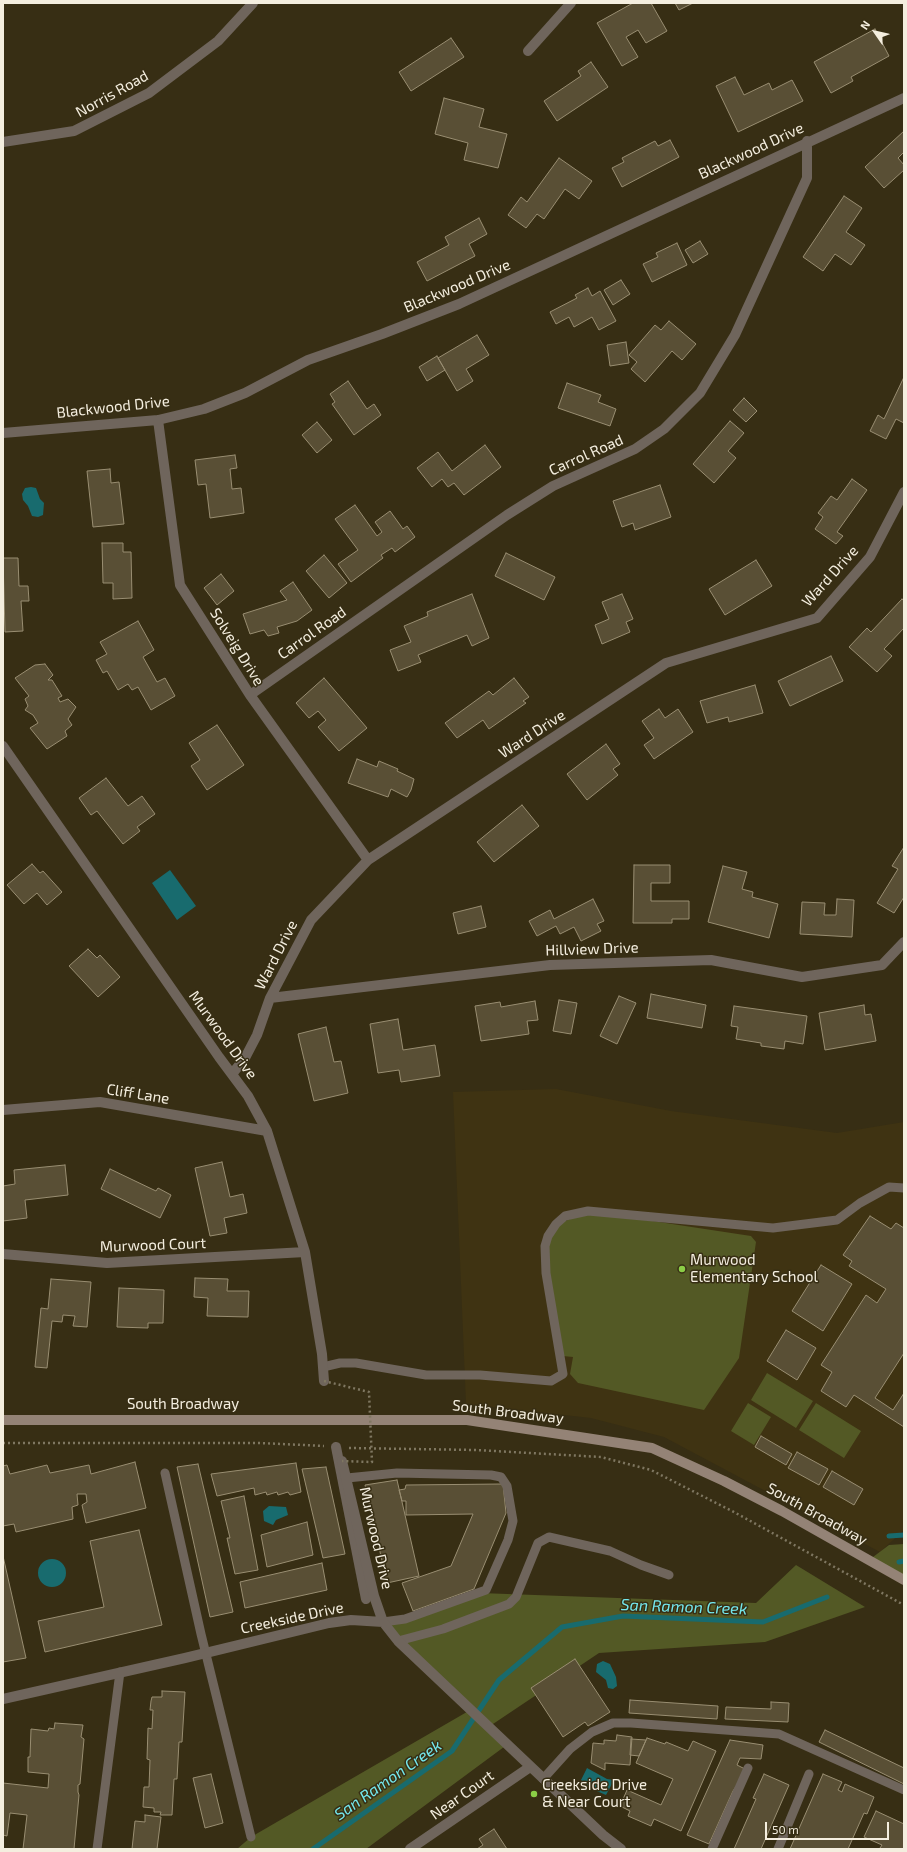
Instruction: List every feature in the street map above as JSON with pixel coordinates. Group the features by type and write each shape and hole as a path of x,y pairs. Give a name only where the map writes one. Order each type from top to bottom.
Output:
{"main road":[{"name":"South Broadway","path":"3,1420 467,1420 652,1448 724,1481 776,1508 904,1580"}],"street":[{"name":"Norris Road","path":"3,142 74,132 149,93 218,41 253,3"},
{"path":"528,51 571,3"},
{"name":"Blackwood Drive","path":"3,433 158,420 204,409 245,393 308,360 382,334 459,304 807,141 904,98"},
{"name":"Carrol Road","path":"250,695 507,514 553,486 635,450 664,429 700,392 735,335 807,178 807,141"},
{"name":"Solveig Drive","path":"158,420 180,585 250,695 368,860"},
{"name":"Ward Drive","path":"232,1074 245,1058 257,1035 270,998 311,920 368,860 666,664 817,618 870,556 904,492"},
{"name":"Murwood Drive","path":"3,746 248,1096 267,1131 305,1252 322,1354 324,1382"},
{"name":"Hillview Drive","path":"270,998 550,965 711,960 802,976 882,965 904,942"},
{"name":"Cliff Lane","path":"3,1110 100,1102 267,1131"},
{"name":"Murwood Court","path":"3,1254 107,1264 305,1252"},
{"path":"336,1447 366,1599"},
{"name":"Murwood Drive","path":"342,1461 374,1596 383,1622"},
{"name":"Creekside Drive","path":"3,1699 206,1653 329,1623 351,1620 383,1622"},
{"path":"383,1622 398,1641 490,1726 530,1767 603,1835 621,1849"},
{"name":"Near Court","path":"410,1849 530,1767"}],"lane":[{"path":"323,1367 340,1363 356,1363 401,1369 426,1375 480,1375 551,1381 563,1374 546,1273 545,1246 548,1236 556,1224 565,1216 588,1211 773,1228 837,1220 860,1203 889,1187 904,1188"},
{"path":"165,1473 206,1653 251,1837"},
{"path":"347,1478 397,1473 490,1475 502,1477 507,1486 513,1520 508,1540 486,1590 405,1619 383,1622"},
{"path":"398,1641 443,1629 509,1604 516,1596 538,1543 549,1537 610,1551 641,1565 670,1575"},
{"path":"97,1849 120,1672"},
{"path":"543,1778 570,1749 592,1732 613,1724 631,1722 779,1734 904,1790"},
{"path":"712,1849 748,1768"},
{"path":"778,1849 809,1774"}],"path":[{"path":"324,1382 369,1392 372,1462 342,1461"}],"shaded area":[{"name":"Murwood Elementary School","path":"556,1089 671,1111 837,1133 904,1122 904,1530 880,1552 664,1437 591,1418 466,1404 453,1092"}],"green space":[{"path":"582,1214 626,1217 751,1236 756,1242 739,1358 704,1410 578,1383 570,1374 573,1357 563,1356 546,1282 548,1239 556,1225"},
{"path":"767,1373 813,1401 796,1428 751,1400"},
{"path":"748,1403 771,1417 754,1445 731,1431"},
{"path":"816,1403 861,1431 844,1458 799,1430"},
{"path":"904,1544 904,1580 869,1560 889,1545"},
{"path":"796,1565 865,1607 765,1642 599,1653 490,1726 508,1744 366,1849 237,1849 251,1837 472,1709 383,1622 480,1593 756,1603"}],"water":[{"path":"25,488 36,488 40,499 44,503 43,515 38,517 32,516 28,506 23,500 22,494"},
{"path":"170,870 196,906 177,920 152,883"},
{"path":"269,1506 286,1507 288,1515 276,1520 273,1525 264,1521 263,1511"},
{"path":"52,1559 62,1563 66,1573 62,1583 52,1587 42,1583 38,1573 42,1563"},
{"path":"603,1661 610,1664 616,1677 617,1686 613,1689 608,1688 606,1680 596,1672 597,1664"},
{"path":"587,1768 607,1779 614,1780 606,1795 592,1789 581,1780"}],"building":[{"path":"633,3 651,3 667,31 646,43 638,30 626,37 638,57 622,66 597,23"},
{"path":"675,3 693,3 679,10"},
{"path":"875,29 889,56 851,77 853,81 831,93 814,62"},
{"path":"451,38 464,57 411,91 399,72"},
{"path":"591,62 608,87 557,121 544,101 581,76 578,71"},
{"path":"735,77 744,95 769,83 772,90 792,80 803,101 738,132 716,86"},
{"path":"444,98 484,109 479,127 507,134 498,168 464,160 468,143 435,134"},
{"path":"904,131 904,152 898,158 904,165 904,170 884,188 865,167"},
{"path":"670,140 679,157 622,187 612,168 624,162 622,158 655,141 658,146"},
{"path":"559,158 592,181 579,199 565,189 544,219 537,214 526,228 508,215 521,197 527,202"},
{"path":"844,196 862,208 846,232 865,245 851,265 835,254 823,271 803,257"},
{"path":"479,218 487,234 469,244 475,256 427,281 417,262 449,245 445,237"},
{"path":"700,241 708,254 693,263 685,250"},
{"path":"677,243 687,265 652,282 643,264 658,257 656,253"},
{"path":"621,280 630,294 613,305 604,290"},
{"path":"588,288 592,296 600,291 616,321 599,330 592,317 574,327 569,317 556,324 550,312 577,298 575,295"},
{"path":"669,321 696,344 682,360 672,351 645,382 631,369 637,362 629,355 655,325 661,330"},
{"path":"477,335 489,355 466,369 473,381 457,391 438,358"},
{"path":"626,342 629,363 610,366 607,345"},
{"path":"437,356 445,370 427,381 419,367"},
{"path":"904,377 904,423 896,419 886,439 870,431 878,415 884,419"},
{"path":"348,381 367,409 374,404 381,415 354,435 332,404 335,402 330,394"},
{"path":"567,383 601,395 598,402 616,409 610,426 558,408"},
{"path":"744,398 757,411 746,422 733,410"},
{"path":"730,421 744,433 728,451 736,458 714,483 693,464"},
{"path":"317,422 332,440 317,453 302,435"},
{"path":"485,445 501,467 464,495 454,483 448,487 442,479 432,487 417,468 438,452 452,471"},
{"path":"235,455 237,468 230,469 232,489 241,488 244,513 210,518 206,484 198,485 195,460"},
{"path":"110,469 111,483 119,482 124,524 93,527 87,471"},
{"path":"852,479 867,490 837,532 843,536 836,544 815,529 823,517 818,513 831,496 837,500"},
{"path":"660,485 671,517 635,530 633,523 622,527 613,501"},
{"path":"355,505 377,536 382,532 375,522 390,511 403,529 407,526 415,537 395,552 392,548 381,555 383,558 351,582 338,564 358,550 335,519"},
{"path":"102,543 123,543 123,552 131,552 132,598 113,599 113,583 103,583"},
{"path":"506,553 555,577 544,600 495,576"},
{"path":"324,555 347,583 329,598 306,571"},
{"path":"3,558 18,558 19,586 28,586 29,601 21,601 23,631 5,632"},
{"path":"756,560 772,586 725,615 709,589"},
{"path":"221,574 234,591 217,605 204,588"},
{"path":"293,582 312,610 297,621 277,627 279,633 268,636 264,630 250,634 243,614 287,600 280,591"},
{"path":"472,594 489,638 472,646 467,635 418,655 421,662 398,671 390,650 411,642 404,626 428,616 427,612"},
{"path":"622,594 633,619 626,622 630,632 602,644 595,625 609,619 602,602"},
{"path":"902,599 904,601 904,628 884,649 892,656 877,672 849,647 867,628 871,632"},
{"path":"138,621 154,650 143,657 157,682 165,678 175,696 151,710 138,687 132,690 128,684 118,690 107,671 103,673 96,660 107,654 100,642"},
{"path":"831,656 843,681 790,706 778,681"},
{"path":"45,664 53,675 48,680 52,680 62,696 58,698 60,702 68,699 76,707 68,719 72,725 65,731 67,736 47,749 30,728 38,723 33,715 25,710 28,706 25,699 29,696 15,678 35,665"},
{"path":"324,678 367,728 339,751 318,727 326,720 318,711 309,718 296,703"},
{"path":"514,678 529,697 523,701 526,703 489,729 483,720 457,738 445,723 489,691 493,695"},
{"path":"755,685 763,713 729,722 728,717 707,723 700,701"},
{"path":"659,709 665,718 678,709 693,732 654,759 644,745 654,738 642,721"},
{"path":"217,725 244,765 207,790 191,766 200,760 189,743"},
{"path":"606,744 620,764 613,769 618,775 587,800 567,774"},
{"path":"357,759 377,767 379,761 398,769 397,771 414,779 407,797 391,789 388,797 348,783"},
{"path":"106,778 128,806 142,796 155,814 137,827 140,831 123,844 97,811 91,815 79,798"},
{"path":"522,805 539,826 494,862 477,842"},
{"path":"904,847 904,897 894,913 877,903 898,869 892,866"},
{"path":"32,864 40,873 43,871 62,892 47,905 37,893 24,904 7,885"},
{"path":"634,865 670,865 670,883 651,883 651,901 689,901 689,919 672,919 672,923 633,923"},
{"path":"723,866 747,872 742,889 753,892 752,897 778,904 769,938 708,922"},
{"path":"593,899 604,921 597,924 601,931 581,941 574,927 560,934 556,926 537,936 529,921 550,910 554,919"},
{"path":"837,899 854,900 852,937 800,934 802,902 825,903 824,915 836,915"},
{"path":"481,906 486,927 458,934 453,913"},
{"path":"88,949 97,958 100,955 120,977 98,997 69,966"},
{"path":"651,994 706,1005 702,1028 647,1018"},
{"path":"619,996 636,1003 617,1044 600,1036"},
{"path":"559,1000 577,1003 571,1034 553,1031"},
{"path":"535,1001 538,1020 527,1021 529,1034 481,1041 475,1006 500,1002 501,1007"},
{"path":"864,1005 865,1015 871,1014 876,1041 825,1050 819,1013"},
{"path":"734,1006 807,1016 803,1044 785,1041 784,1049 761,1046 761,1043 736,1039 738,1027 731,1026"},
{"path":"398,1019 403,1050 435,1045 440,1076 401,1082 399,1070 378,1073 370,1024"},
{"path":"326,1027 334,1062 341,1061 348,1093 314,1101 298,1034"},
{"path":"222,1162 230,1197 243,1194 247,1213 224,1218 227,1233 210,1236 195,1168"},
{"path":"65,1165 68,1195 25,1200 27,1218 3,1221 3,1186 15,1184 14,1170"},
{"path":"110,1169 156,1191 158,1188 171,1195 160,1218 101,1189"},
{"path":"870,1216 891,1229 896,1223 904,1228 904,1353 875,1398 893,1410 904,1393 904,1427 854,1395 846,1407 821,1391 832,1372 821,1365 866,1295 877,1303 886,1289 849,1266 852,1261 843,1255"},
{"path":"821,1265 852,1284 823,1331 792,1311"},
{"path":"195,1278 228,1279 227,1291 249,1291 248,1317 207,1316 208,1298 194,1297"},
{"path":"51,1279 91,1282 87,1327 73,1326 75,1316 63,1315 62,1322 52,1321 47,1368 35,1367 41,1308 48,1309"},
{"path":"119,1288 164,1290 163,1323 148,1323 148,1328 117,1327"},
{"path":"786,1330 816,1348 797,1380 767,1361"},
{"path":"761,1436 792,1454 786,1465 755,1447"},
{"path":"797,1452 828,1469 819,1485 788,1468"},
{"path":"135,1462 146,1508 86,1523 82,1505 87,1502 86,1494 77,1494 78,1505 72,1507 73,1519 16,1532 14,1524 3,1526 3,1466 7,1465 10,1474 47,1465 50,1473 89,1465 91,1474"},
{"path":"296,1463 301,1492 290,1495 288,1492 278,1495 277,1492 267,1495 266,1492 255,1495 254,1488 217,1496 211,1474"},
{"path":"198,1464 233,1612 210,1617 177,1467"},
{"path":"326,1467 345,1554 323,1558 302,1469"},
{"path":"832,1471 863,1489 854,1505 823,1487"},
{"path":"397,1480 419,1576 387,1583 365,1485"},
{"path":"503,1484 506,1513 474,1589 413,1611 402,1583 451,1566 473,1514 406,1515 406,1501 402,1501 399,1490 405,1489 406,1485"},
{"path":"244,1496 258,1570 235,1574 227,1538 230,1538 221,1501"},
{"path":"307,1522 313,1555 267,1567 261,1535"},
{"path":"139,1530 162,1625 45,1652 38,1621 104,1607 90,1541"},
{"path":"3,1556 26,1658 3,1662"},
{"path":"322,1563 327,1590 245,1608 240,1582"},
{"path":"575,1659 610,1712 588,1726 585,1722 563,1737 531,1688"},
{"path":"162,1691 185,1692 182,1742 179,1742 177,1779 174,1779 172,1815 160,1815 161,1812 154,1812 154,1808 143,1807 144,1787 149,1787 150,1760 147,1759 148,1728 152,1729 153,1710 150,1710 151,1701 152,1697 162,1697"},
{"path":"630,1700 718,1706 717,1719 629,1713"},
{"path":"771,1702 789,1703 788,1722 725,1719 726,1707 771,1709"},
{"path":"55,1723 83,1725 81,1737 84,1739 80,1784 78,1785 79,1795 74,1849 23,1849 27,1815 10,1813 7,1836 3,1835 3,1783 48,1788 49,1774 28,1772 31,1729 48,1731 49,1728 54,1729"},
{"path":"825,1730 904,1768 904,1784 819,1742"},
{"path":"617,1735 632,1737 630,1765 605,1763 605,1770 591,1763 593,1743 604,1744 604,1740 616,1741"},
{"path":"647,1738 665,1744 666,1742 688,1751 693,1741 716,1751 681,1831 654,1819 651,1826 628,1816 630,1811 620,1806 627,1790 661,1805 673,1779 636,1763"},
{"path":"631,1739 646,1740 639,1756 630,1755"},
{"path":"730,1740 763,1745 761,1759 740,1758 737,1765 747,1770 733,1791 709,1844 687,1835"},
{"path":"211,1774 223,1823 205,1828 193,1778"},
{"path":"764,1774 789,1785 761,1849 734,1849 756,1799 753,1798"},
{"path":"823,1774 842,1782 838,1790 842,1792 845,1784 874,1797 867,1814 864,1813 848,1849 790,1849"},
{"path":"876,1811 904,1824 904,1849 883,1849 880,1848 882,1845 864,1837"},
{"path":"145,1815 161,1817 157,1849 132,1849 135,1821 145,1822"},
{"path":"494,1829 507,1849 477,1849 483,1845 479,1839"}],"waterway":[{"path":"889,1536 904,1535"},
{"name":"San Ramon Creek","path":"899,1562 904,1561"},
{"name":"San Ramon Creek","path":"313,1849 452,1751 499,1680 562,1627 623,1616 763,1622 827,1597"}],"place":[{"name":"Murwood Elementary School","path":"682,1269"},
{"name":"Creekside Drive & Near Court","path":"534,1794"}]}
